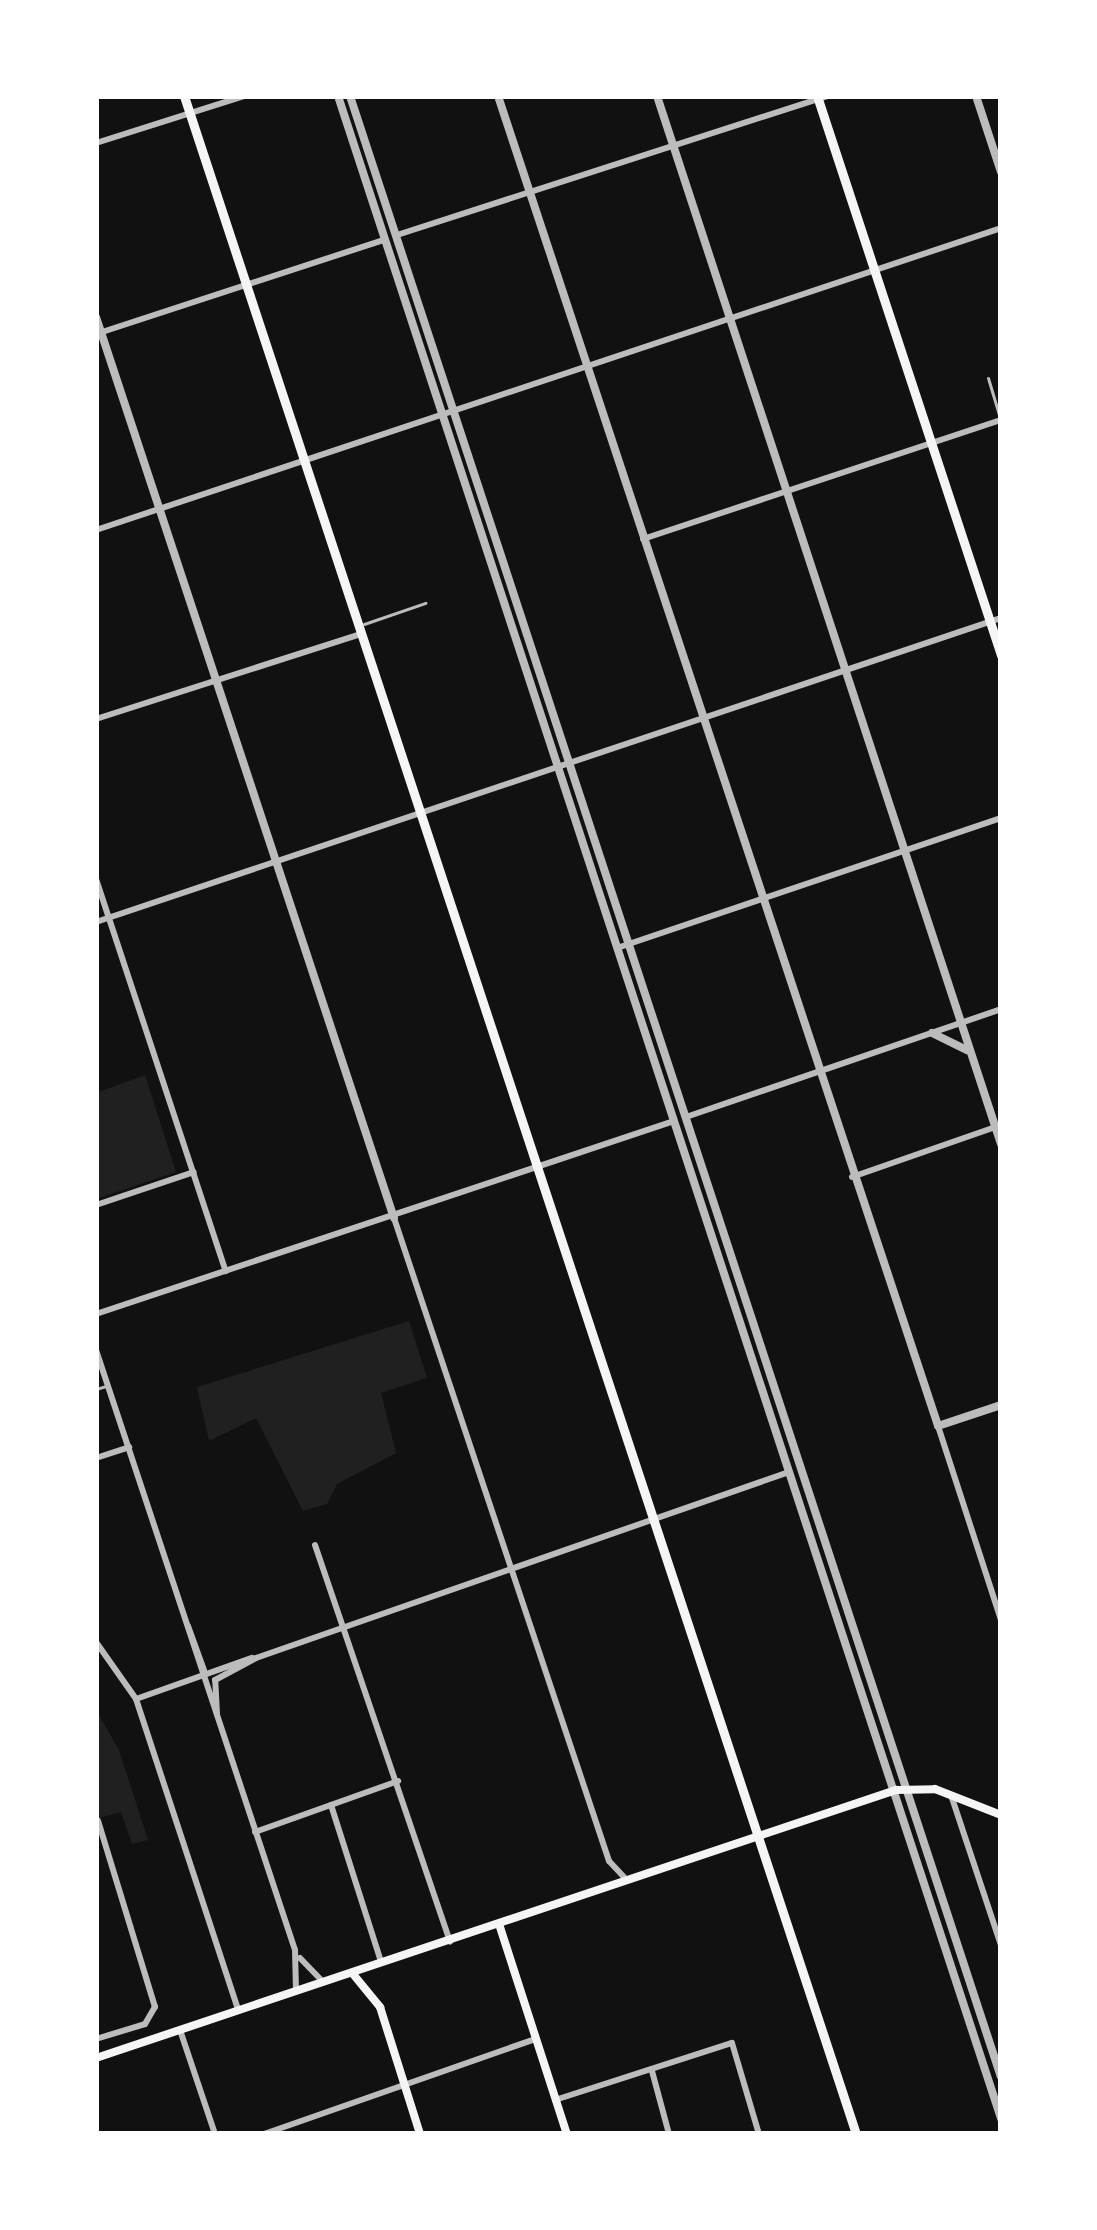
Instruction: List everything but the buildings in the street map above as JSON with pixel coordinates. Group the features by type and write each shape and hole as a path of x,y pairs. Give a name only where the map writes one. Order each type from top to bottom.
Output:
{"main road":[{"path":"184,96 856,2134"},
{"path":"821,97 932,444 996,620 1001,655"},
{"path":"96,2058 909,1786 950,1793 1001,1811"},
{"path":"499,1924 567,2134"},
{"path":"352,1973 380,2007 420,2134"}],"street":[{"path":"96,143 244,96"},
{"path":"338,96 1001,2119"},
{"path":"350,96 909,1786 1001,2078"},
{"path":"498,96 1001,1620"},
{"path":"657,96 1001,1144"},
{"path":"976,96 1001,172"},
{"path":"98,333 821,97"},
{"path":"356,154 368,150"},
{"path":"368,190 379,185"},
{"path":"96,530 999,233"},
{"path":"399,288 411,284"},
{"path":"96,317 609,1861 627,1880"},
{"path":"412,328 424,325"},
{"path":"424,366 436,362"},
{"path":"644,539 1001,420"},
{"path":"458,467 470,463"},
{"path":"473,511 484,507"},
{"path":"486,551 498,547"},
{"path":"499,588 511,584"},
{"path":"96,922 996,620"},
{"path":"513,630 525,626"},
{"path":"96,719 358,630"},
{"path":"527,672 539,667"},
{"path":"541,714 553,710"},
{"path":"575,818 588,813"},
{"path":"617,948 1001,818"},
{"path":"589,859 601,854"},
{"path":"96,879 226,1271"},
{"path":"601,897 614,893"},
{"path":"633,996 646,992"},
{"path":"96,1314 1001,1009"},
{"path":"644,1032 657,1029"},
{"path":"932,1033 971,1056"},
{"path":"658,1074 670,1070"},
{"path":"852,1177 998,1126"},
{"path":"96,1205 194,1172"},
{"path":"96,1350 295,1950 295,1993"},
{"path":"938,1426 1001,1405"},
{"path":"96,1458 129,1448"},
{"path":"136,1699 804,1467"},
{"path":"315,1545 450,1942"},
{"path":"96,1642 136,1699 239,2011"},
{"path":"217,1718 215,1680 256,1658"},
{"path":"255,1832 398,1781"},
{"path":"950,1793 1001,1946"},
{"path":"332,1805 381,1963"},
{"path":"96,2039 145,2024 154,2007 98,1820"},
{"path":"605,1887 609,1861"},
{"path":"295,1950 323,1982"},
{"path":"180,2030 215,2134"},
{"path":"264,2134 536,2039"},
{"path":"555,2100 732,2043 759,2134"},
{"path":"986,2071 999,2066"},
{"path":"652,2071 669,2134"}],"lane":[{"path":"988,378 1001,420"},
{"path":"358,630 425,603"},
{"path":"96,1389 108,1385"}],"shaded area":[{"path":"145,1075 176,1172 96,1199 96,1093"},
{"path":"409,1321 427,1378 381,1393 396,1453 337,1484 327,1504 303,1511 256,1418 209,1441 197,1387"},
{"path":"96,1710 119,1750 148,1840 132,1844 121,1812 96,1819"}]}
